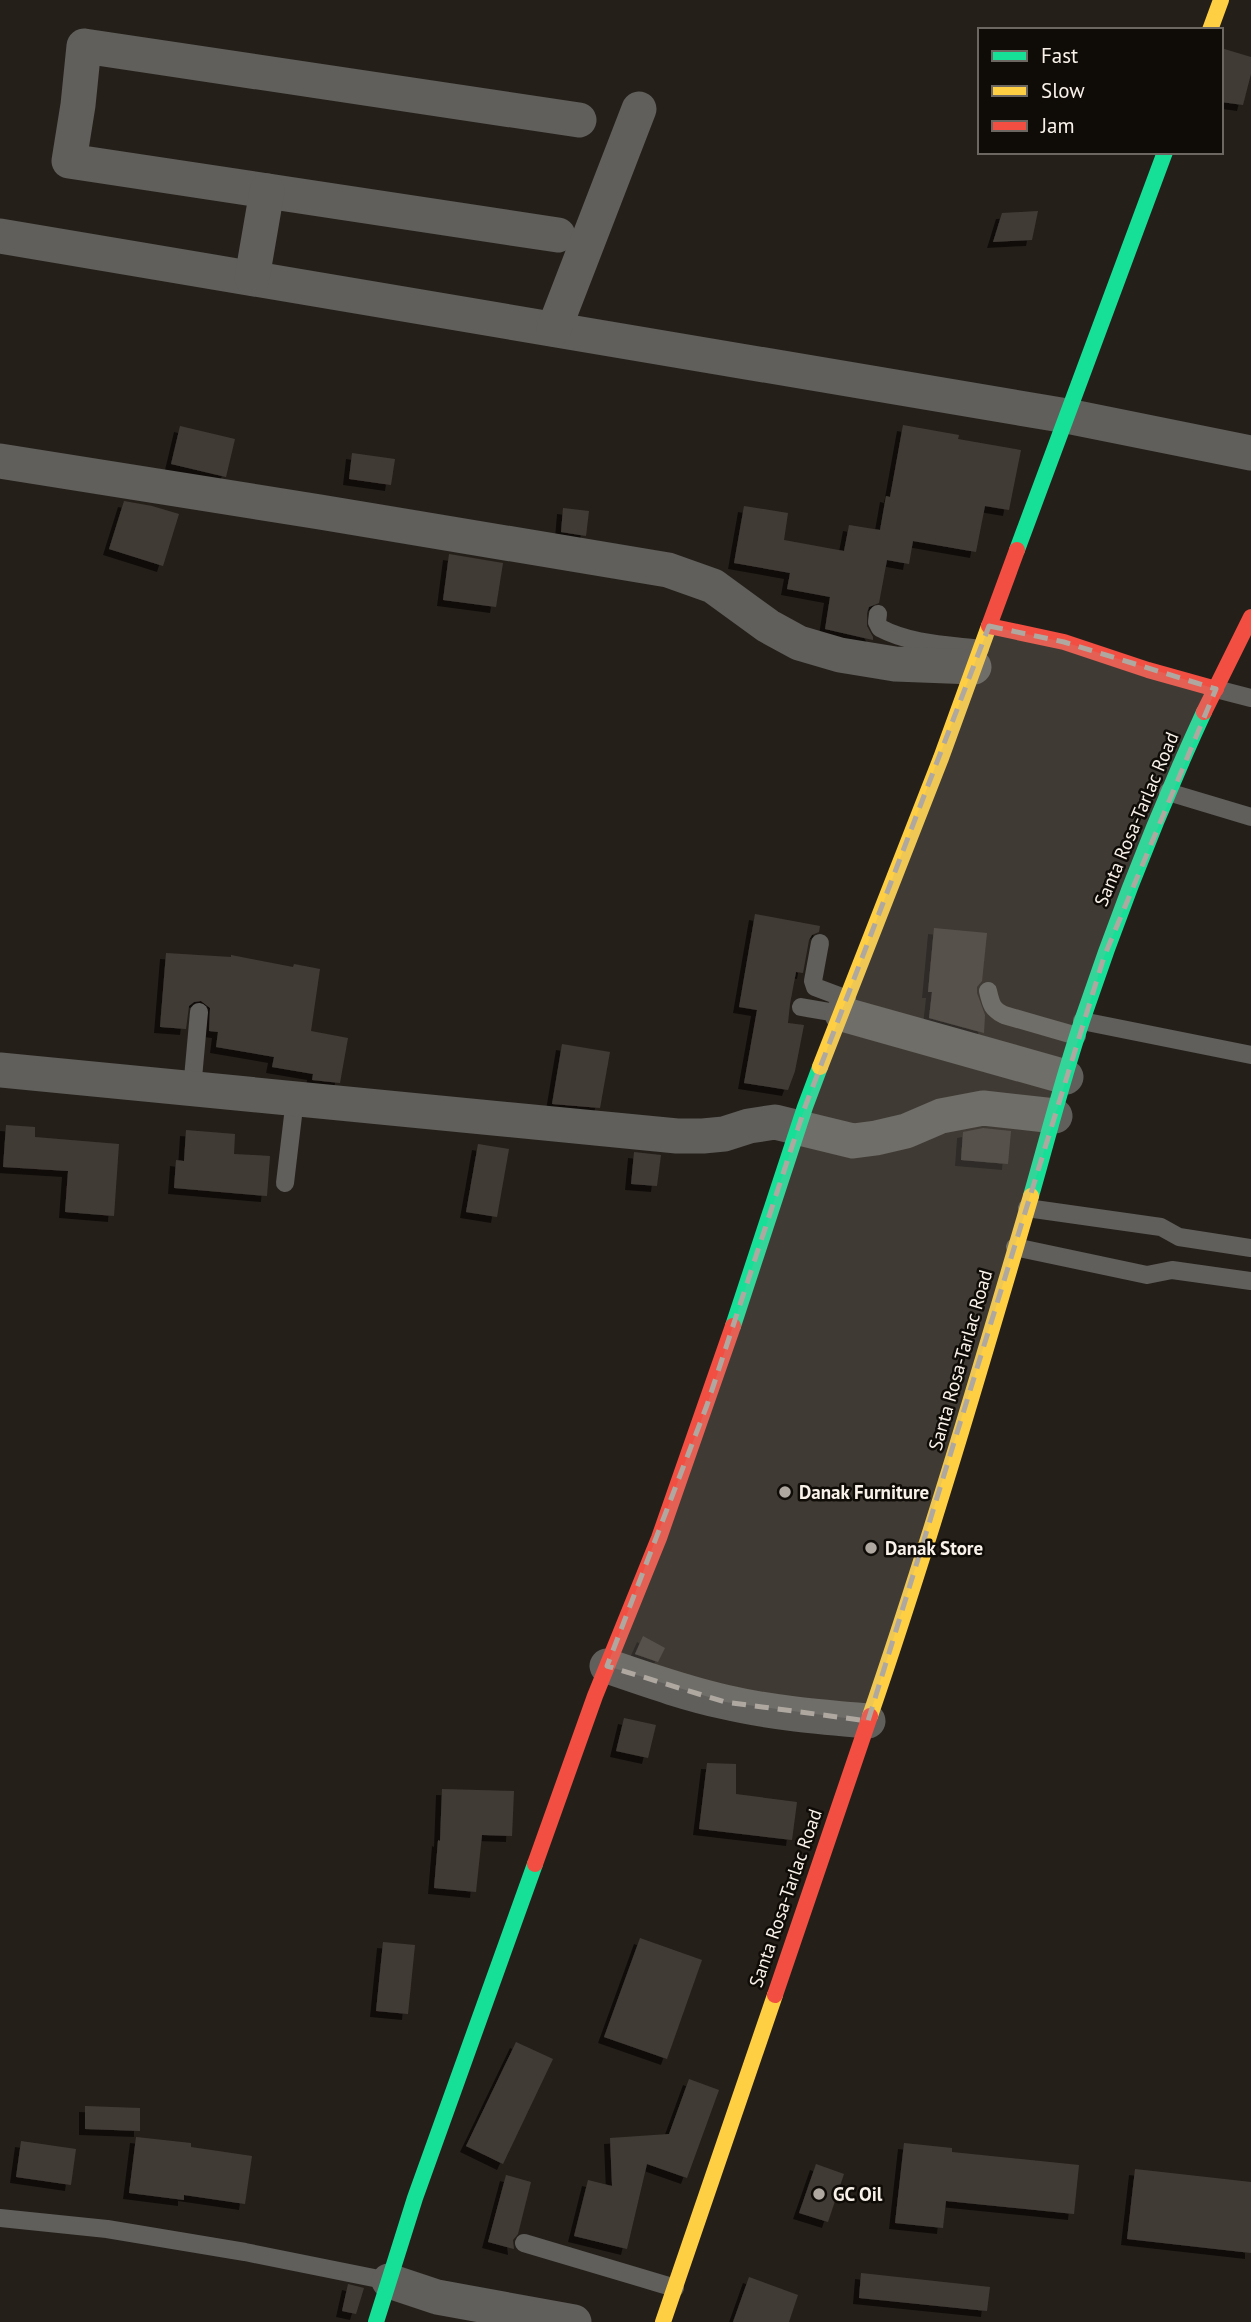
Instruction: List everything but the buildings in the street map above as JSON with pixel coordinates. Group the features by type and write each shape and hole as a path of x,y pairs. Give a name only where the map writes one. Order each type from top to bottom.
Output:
{"main road":[{"path":"1211,28 1221,0"},
{"path":"376,2322 415,2198 607,1666 659,1538 698,1429 798,1127 941,758 1164,154"},
{"name":"Santa Rosa-Tarlac Road","path":"663,2322 900,1628 965,1420 1079,1028 1128,888 1168,792 1251,617"},
{"path":"989,626 1064,642 1216,689"}],"street":[{"path":"558,235 69,161 84,46 579,120"},
{"path":"554,329 639,109"},
{"path":"252,278 267,191"},
{"path":"0,236 1067,416 1251,453"},
{"path":"0,461 668,570 713,586 768,626 799,643 840,655 895,664 977,658"},
{"path":"844,1007 1066,1077"},
{"path":"0,1070 677,1136 724,1134 775,1122 853,1141 896,1133 941,1116 983,1108 1055,1116"},
{"path":"607,1666 725,1702 781,1712 868,1721"},
{"path":"389,2281 437,2297 574,2322"}],"lane":[{"path":"878,614 877,622 880,628 893,634 977,658"},
{"path":"1216,689 1251,698"},
{"path":"1168,792 1251,817"},
{"path":"820,943 813,981 815,986 844,1007"},
{"path":"988,991 990,1004 994,1010 1004,1015 1251,1055"},
{"path":"801,1007 844,1007"},
{"path":"192,1089 199,1012"},
{"path":"285,1183 295,1099"},
{"path":"1027,1208 1161,1227 1179,1237 1251,1248"},
{"path":"1015,1247 1147,1275 1172,1270 1251,1281"},
{"path":"0,2218 107,2229 246,2252 389,2281"},
{"path":"524,2243 675,2288"}],"highlighted area":[{"path":"989,626 1064,642 1216,689 1104,957 868,1721 725,1702 607,1666 707,1405 805,1107"}],"traffic: fast":[{"path":"1017,550 1164,154"},
{"path":"1031,1196 1096,979 1155,825 1204,712"},
{"path":"733,1326 820,1067"},
{"path":"376,2322 415,2198 535,1864"}],"traffic: slow":[{"path":"1211,28 1221,0"},
{"path":"820,1067 941,758 989,626"},
{"path":"870,1716 933,1522 1031,1196"},
{"path":"663,2322 775,1995"}],"traffic: jam":[{"path":"1017,550 989,626 1064,642 1216,689"},
{"path":"1204,712 1251,617"},
{"path":"535,1864 595,1696 659,1538 733,1326"},
{"path":"775,1995 870,1716"}],"place":[{"name":"Danak Furniture","path":"785,1492"},
{"name":"Danak Store","path":"871,1548"},
{"name":"GC Oil","path":"819,2194"}]}
